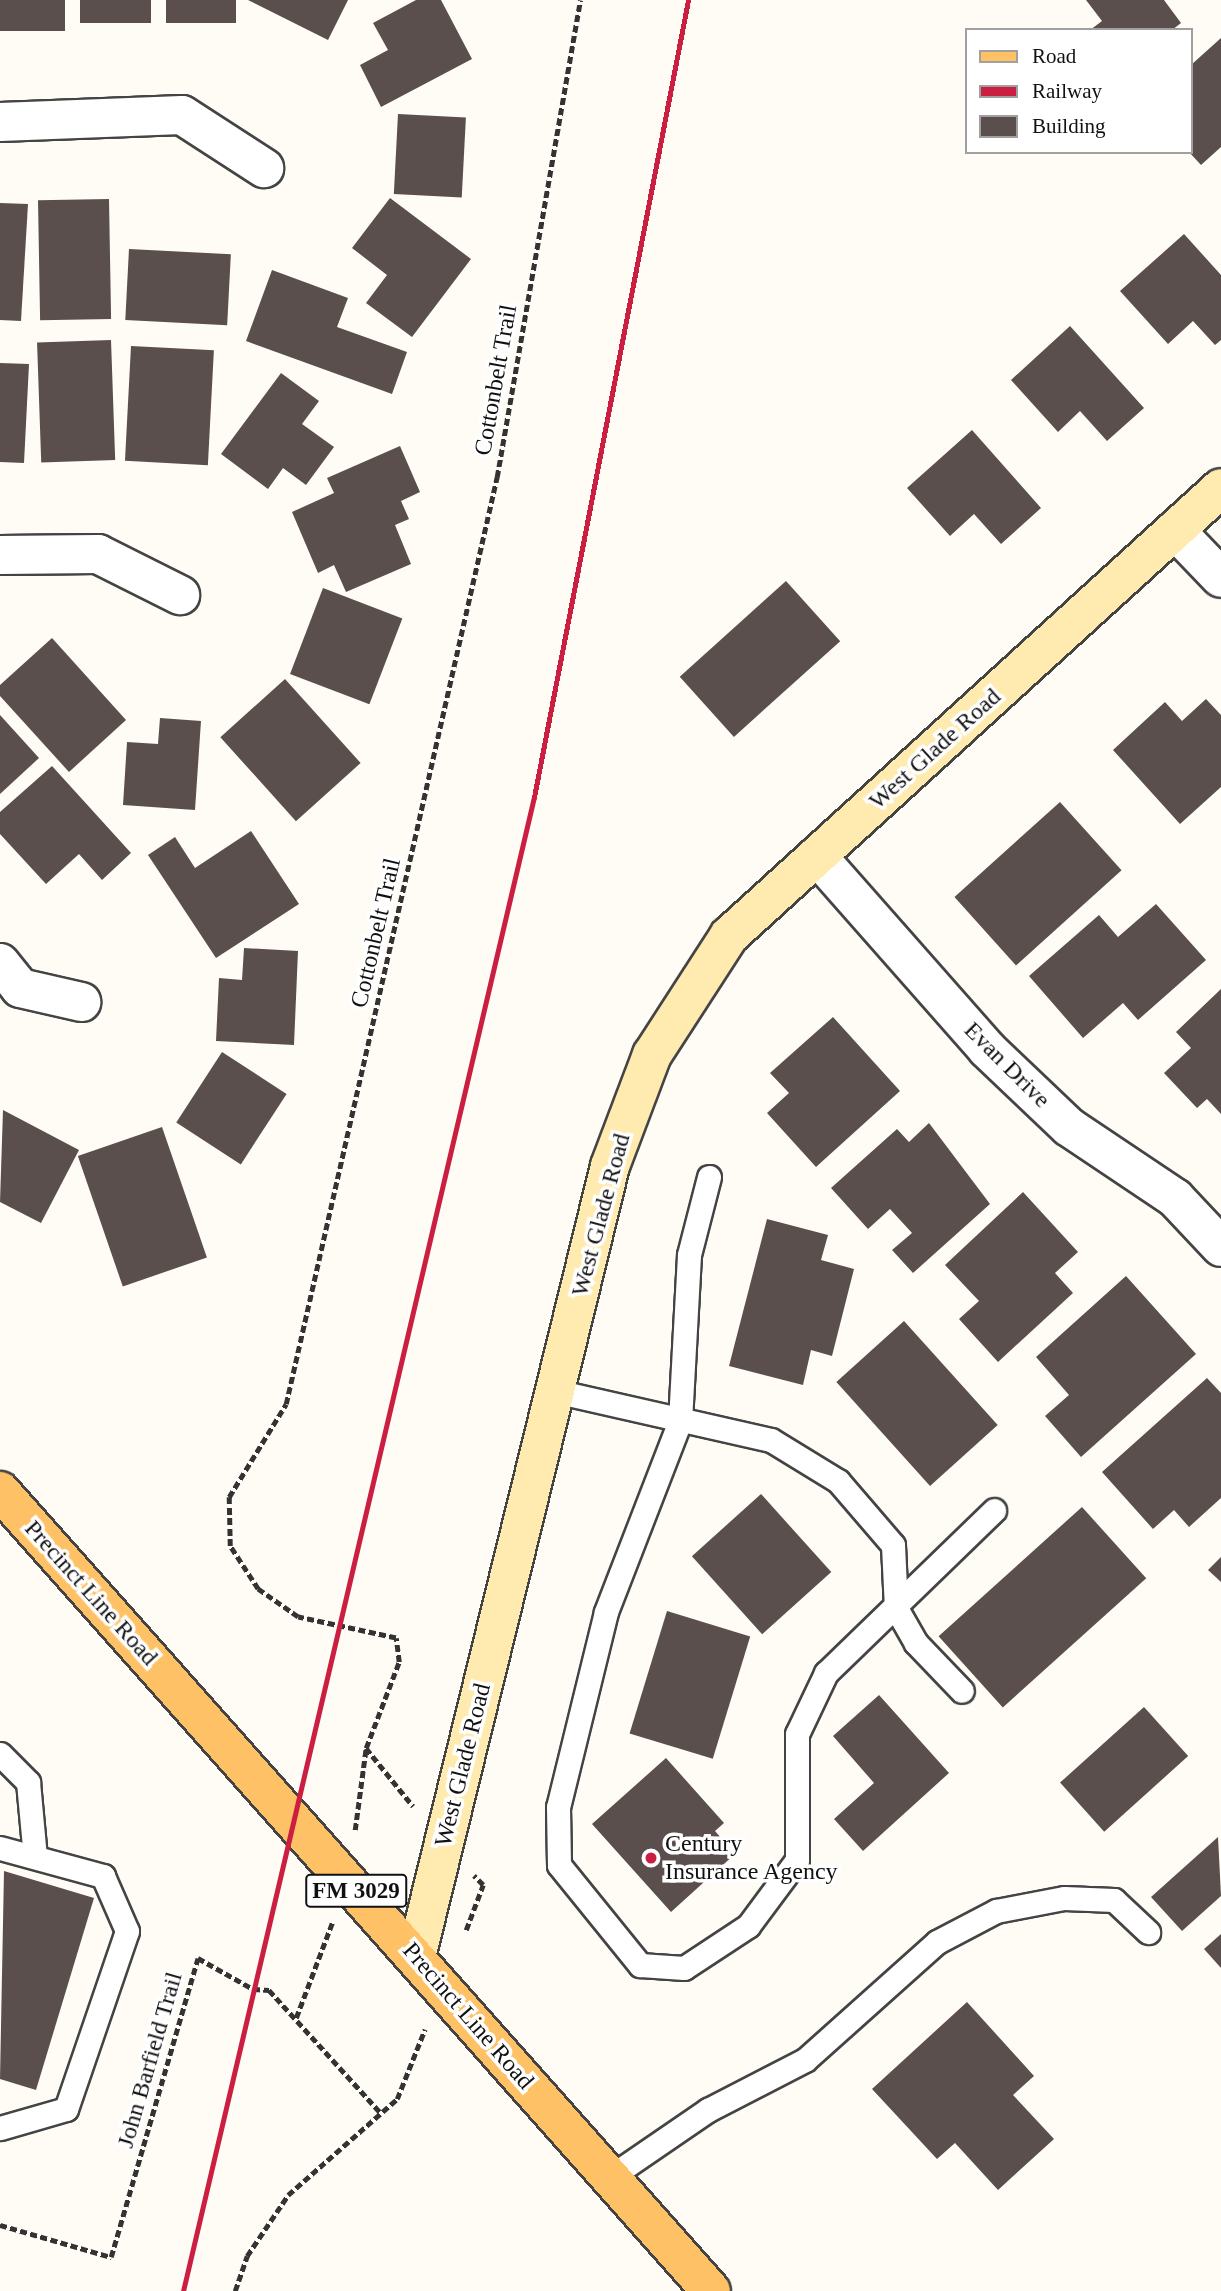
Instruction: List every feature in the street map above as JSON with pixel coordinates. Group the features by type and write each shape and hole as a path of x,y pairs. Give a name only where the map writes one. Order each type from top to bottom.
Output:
{"main road":[{"name":"West Glade Road","path":"416,1957 610,1166 652,1055 729,936 1221,488"},
{"name":"Precinct Line Road","path":"0,1491 711,2291"}],"street":[{"path":"0,122 182,115 264,168"},
{"path":"1175,530 1221,578"},
{"path":"0,555 98,554 180,596"},
{"name":"Evan Drive","path":"817,856 987,1049 1069,1128 1175,1198 1221,1247"},
{"path":"0,963 20,988 81,1002"}],"lane":[{"path":"709,1177 689,1255 680,1421 606,1612 558,1807 559,1866 640,1965 684,1968 748,1926 797,1860 797,1734 826,1673 994,1510"},
{"path":"555,1391 771,1440 838,1481 893,1545 896,1608 916,1643 962,1691"},
{"path":"0,1754 28,1782 35,1857"},
{"path":"0,1848 103,1875 127,1931 65,2109 0,2128"},
{"path":"610,2177 708,2110 805,2060 937,1942 996,1911 1064,1898 1114,1900 1149,1932"}],"path":[{"name":"Cottonbelt Trail","path":"366,1748 400,1662 396,1638 298,1617 258,1589 230,1546 229,1497 286,1404 497,477 580,0"},
{"name":"John Barfield Trail","path":"0,2224 111,2257 198,1958 253,1989 269,1990 381,2113"},
{"path":"234,2291 247,2256 288,2195 397,2099"}],"building":[{"path":"0,0 65,0 65,31 0,31"},
{"path":"80,0 151,0 151,23 80,23"},
{"path":"166,0 236,0 236,23 166,23"},
{"path":"248,0 348,0 328,40"},
{"path":"416,0 441,0 472,59 381,107 360,65 388,50 373,23"},
{"path":"1086,0 1164,0 1181,23 1175,28 1093,28 1102,21"},
{"path":"1221,38 1221,147 1201,165 1191,154 1193,154 1193,63"},
{"path":"398,114 466,118 462,197 394,194"},
{"path":"390,198 471,259 412,337 366,303 387,275 352,248"},
{"path":"109,199 111,319 40,320 38,200"},
{"path":"0,203 28,204 21,321 0,320"},
{"path":"1184,234 1221,275 1221,340 1215,345 1193,321 1168,344 1120,291"},
{"path":"129,249 231,254 227,325 125,320"},
{"path":"272,270 348,298 337,327 407,352 392,394 246,341"},
{"path":"1070,326 1144,408 1107,441 1080,411 1058,432 1011,380"},
{"path":"111,340 115,460 41,463 37,343"},
{"path":"131,346 214,350 208,465 125,461"},
{"path":"0,363 29,364 24,463 0,462"},
{"path":"281,373 319,401 302,424 334,447 306,485 283,468 268,489 221,454"},
{"path":"972,430 1041,508 1001,544 974,514 950,536 907,488"},
{"path":"400,446 420,492 401,501 409,519 395,525 411,564 346,592 334,565 318,573 292,512 334,493 327,478"},
{"path":"786,581 840,641 734,737 680,677"},
{"path":"323,588 402,618 369,704 290,674"},
{"path":"52,638 126,720 69,772 0,696 0,685"},
{"path":"285,679 361,763 296,821 220,737"},
{"path":"1206,699 1221,715 1221,787 1180,824 1113,750 1165,702 1182,721"},
{"path":"0,715 39,758 0,794"},
{"path":"160,718 201,721 195,810 123,805 127,742 158,744"},
{"path":"52,766 131,853 102,880 79,854 46,884 0,834 0,812"},
{"path":"1060,802 1122,870 1016,965 954,897"},
{"path":"251,831 299,904 216,958 148,855 175,837 195,868"},
{"path":"1156,904 1206,960 1138,1020 1123,1003 1083,1038 1029,976 1099,915 1118,937"},
{"path":"244,948 298,951 294,1045 216,1041 219,978 242,980"},
{"path":"1221,989 1221,1114 1207,1099 1197,1108 1164,1073 1191,1048 1176,1032"},
{"path":"833,1017 900,1091 816,1167 767,1113 789,1093 770,1073"},
{"path":"222,1052 287,1094 241,1164 176,1122"},
{"path":"3,1110 79,1150 41,1223 0,1202"},
{"path":"929,1123 990,1204 913,1273 892,1250 912,1233 890,1209 868,1229 831,1188 897,1129 909,1142"},
{"path":"162,1127 207,1257 123,1286 78,1156"},
{"path":"1023,1192 1078,1252 1055,1273 1073,1293 998,1362 959,1319 979,1301 945,1265"},
{"path":"767,1219 828,1235 821,1260 854,1269 832,1356 811,1350 803,1385 729,1366"},
{"path":"1126,1276 1196,1354 1081,1457 1045,1416 1069,1395 1036,1357"},
{"path":"904,1321 998,1425 930,1486 836,1382"},
{"path":"1207,1378 1221,1393 1221,1498 1189,1527 1174,1510 1153,1529 1102,1472"},
{"path":"761,1494 831,1572 762,1634 692,1556"},
{"path":"1082,1507 1146,1578 1003,1707 939,1636"},
{"path":"1221,1557 1221,1582 1208,1570"},
{"path":"667,1611 750,1636 713,1759 630,1733"},
{"path":"879,1695 949,1773 863,1851 834,1819 874,1783 833,1736"},
{"path":"1144,1707 1188,1756 1104,1832 1060,1783"},
{"path":"666,1758 724,1823 715,1831 735,1854 671,1912 592,1824"},
{"path":"1218,1837 1221,1896 1182,1931 1151,1897"},
{"path":"4,1871 94,1898 36,2090 0,2079"},
{"path":"1221,1934 1221,1968 1204,1949"},
{"path":"967,2002 1034,2076 1013,2095 1054,2139 998,2190 955,2143 937,2159 872,2089"}],"railway":[{"path":"183,2291 534,797 688,0"}],"place":[{"name":"Century Insurance Agency","path":"651,1858"}]}
